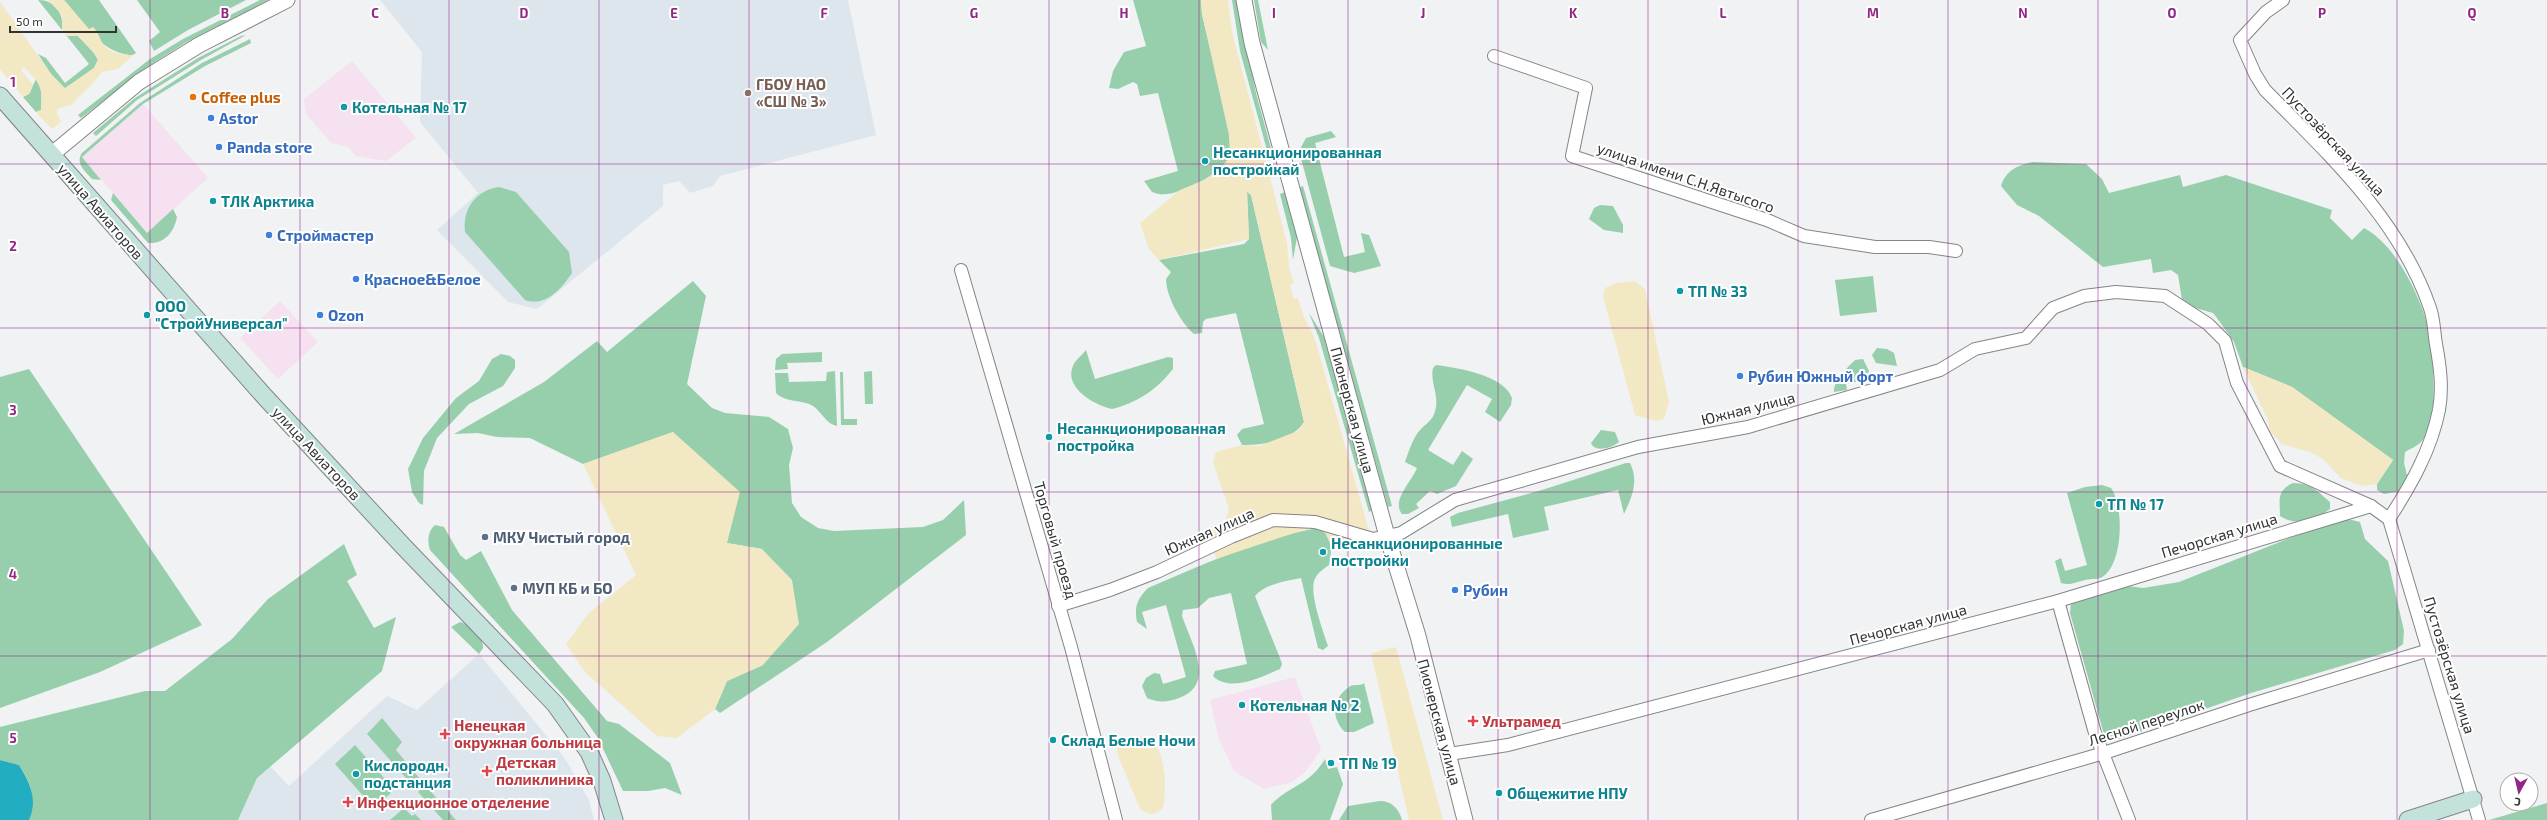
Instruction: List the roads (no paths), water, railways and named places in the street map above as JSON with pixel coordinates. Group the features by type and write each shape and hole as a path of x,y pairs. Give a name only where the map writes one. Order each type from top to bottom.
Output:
{"main road":[{"name":"улица Авиаторов","path":"0,96 265,397 403,546 555,704 589,752 602,781 614,820"},
{"path":"2408,820 2473,799"}],"street":[{"path":"51,155 107,107 140,82 199,45 287,0"},
{"name":"Пионерская улица","path":"1244,0 1252,44 1387,536 1449,754 1465,820"},
{"name":"Пустозёрская улица","path":"2282,0 2266,12 2240,40 2255,74 2266,90 2365,196 2405,252 2430,309 2442,378 2439,409 2430,444 2410,486 2389,519 2479,820"},
{"name":"улица имени С.Н.Явтысого","path":"1494,56 1586,88 1572,156 1759,218 1804,236 1875,247 1929,247 1956,251"},
{"name":"Торговый проезд","path":"961,270 1058,606 1116,820"},
{"name":"Южная улица","path":"1058,606 1110,590 1150,574 1231,537 1273,520 1315,522 1373,539 1401,533 1455,500 1638,447 1748,427 1940,370 1975,349 2026,338 2053,308 2084,296 2116,292 2165,296 2208,324 2225,341 2237,383 2280,466 2371,506"},
{"path":"2371,506 2389,519"},
{"name":"Печорская улица","path":"1449,754 1516,744 2058,600 2371,506"},
{"path":"2058,600 2095,733 2129,820"},
{"name":"Лесной переулок","path":"1871,820 2104,753 2249,705 2429,650"}],"water":[{"path":"0,760 19,765 26,778 32,791 33,798 32,812 29,820 0,820"}],"place":[{"name":"ГБОУ НАО «СШ № 3»","path":"748,93"},
{"name":"Coffee plus","path":"193,97"},
{"name":"Котельная № 17","path":"344,107"},
{"name":"Astor","path":"211,118"},
{"name":"Panda store","path":"219,147"},
{"name":"Несанкционированная постройкай","path":"1205,161"},
{"name":"ТЛК Арктика","path":"213,201"},
{"name":"Строймастер","path":"269,235"},
{"name":"Красное&Белое","path":"356,279"},
{"name":"ТП № 33","path":"1680,291"},
{"name":"ООО \"СтройУниверсал\"","path":"147,315"},
{"name":"Ozon","path":"320,315"},
{"name":"Рубин Южный форт","path":"1740,376"},
{"name":"Несанкционированная постройка","path":"1049,437"},
{"name":"ТП № 17","path":"2099,504"},
{"name":"МКУ Чистый город","path":"485,537"},
{"name":"Несанкционированные постройки","path":"1323,552"},
{"name":"МУП КБ и БО","path":"514,588"},
{"name":"Рубин","path":"1455,590"},
{"name":"Котельная № 2","path":"1242,705"},
{"name":"Ультрамед","path":"1473,721"},
{"name":"Ненецкая окружная больница","path":"445,734"},
{"name":"Склад Белые Ночи","path":"1053,740"},
{"name":"ТП № 19","path":"1331,763"},
{"name":"Детская поликлиника","path":"487,771"},
{"name":"Кислородн. подстанция","path":"356,774"},
{"name":"Общежитие НПУ","path":"1499,793"},
{"name":"Инфекционное отделение","path":"348,802"}]}
